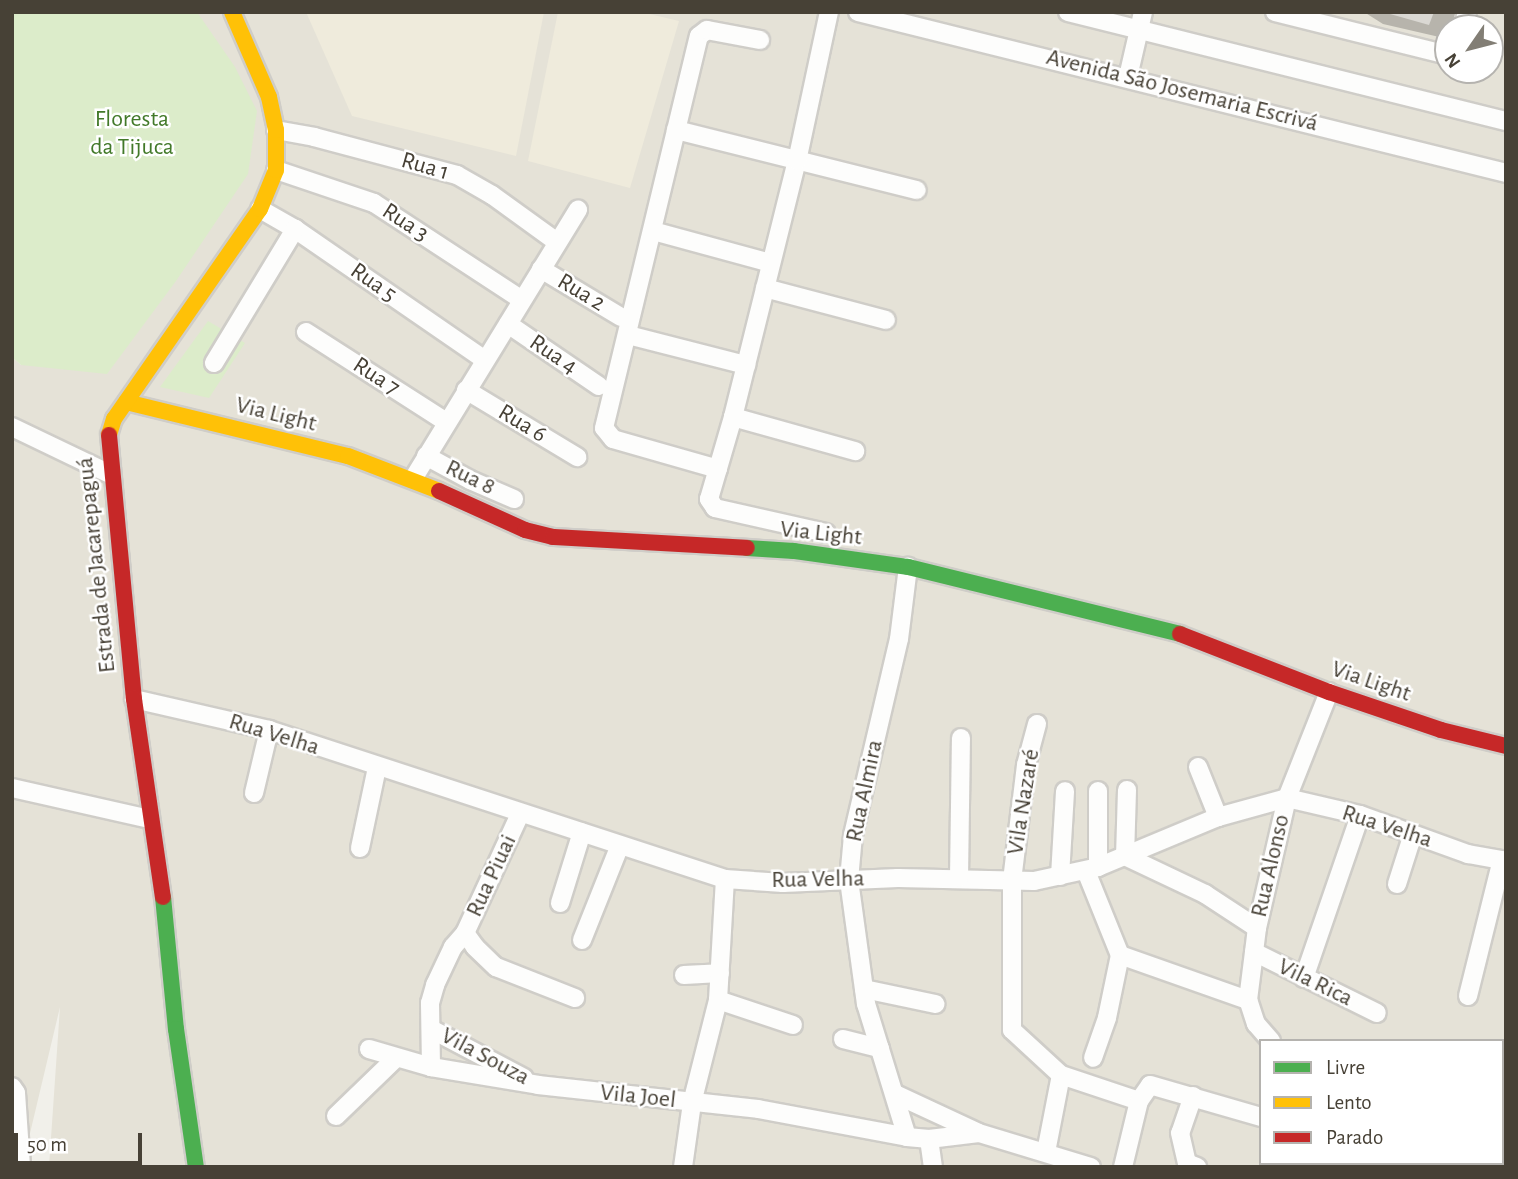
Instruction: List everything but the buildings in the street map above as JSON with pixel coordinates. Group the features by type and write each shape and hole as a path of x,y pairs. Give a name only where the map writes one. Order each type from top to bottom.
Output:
{"street":[{"name":"Estrada de Jacarepaguá","path":"196,1167 176,1029 170,948 134,698 108,473 109,430 260,209 276,170 276,130 269,97 232,12"},
{"path":"826,533 713,508 709,499 733,417 797,160 829,12"},
{"name":"Avenida São Josemaria Escrivá","path":"858,12 1506,173"},
{"name":"Avenida São Josemaria Escrivá","path":"1068,12 1141,21 1506,121"},
{"path":"1128,77 1141,21 1149,12"},
{"path":"1275,12 1434,52"},
{"path":"718,470 613,439 605,433 605,422 701,33 707,30 760,40"},
{"name":"Rua 1","path":"276,130 314,137 457,175 492,195 557,242"},
{"path":"676,130 917,190"},
{"name":"Rua 3","path":"276,170 374,203 522,300"},
{"name":"Rua 5","path":"260,209 295,229 485,360"},
{"path":"413,479 578,210"},
{"path":"214,363 295,229"},
{"path":"653,231 771,263"},
{"name":"Rua 2","path":"541,269 621,317"},
{"path":"765,288 886,320"},
{"name":"Rua 4","path":"508,324 599,386"},
{"name":"Rua 7","path":"306,332 446,422"},
{"path":"628,335 746,365"},
{"name":"Rua 6","path":"466,390 577,457"},
{"name":"Via Light","path":"126,402 348,456 413,479 525,530 553,537 695,548 794,551 908,567 1169,631 1329,692 1441,730 1506,746"},
{"path":"733,417 855,451"},
{"path":"12,426 108,473"},
{"name":"Rua 8","path":"426,456 514,499"},
{"name":"Rua Almira","path":"908,567 899,639 853,835 849,880 864,989 908,1137"},
{"name":"Rua Alonso","path":"1268,1039 1256,1024 1248,1000 1257,928 1287,797 1329,692"},
{"name":"Rua Velha","path":"134,698 270,730 520,814 726,879 783,883 959,878 1012,881 1059,876 1092,869 1164,842 1218,817 1287,797 1360,815 1468,854 1504,861"},
{"name":"Vila Nazaré","path":"1037,724 1026,765 1012,881 1012,1030 1061,1075"},
{"path":"254,793 270,730"},
{"path":"959,878 961,738"},
{"path":"360,848 377,767"},
{"path":"1198,767 1218,817"},
{"path":"12,788 150,819"},
{"path":"1093,1058 1107,1018 1120,955 1092,869 1098,790"},
{"path":"1127,790 1125,856 1205,894 1257,928"},
{"path":"1059,876 1065,791"},
{"name":"Rua Piuai","path":"520,814 465,933 496,967 575,998"},
{"path":"1304,978 1360,815"},
{"path":"560,903 582,832"},
{"path":"1397,884 1413,834"},
{"path":"582,940 620,845"},
{"path":"1468,996 1504,861"},
{"path":"683,1167 692,1103 718,1000 726,879"},
{"path":"431,1067 430,1003 435,985 453,947 465,933"},
{"name":"Vila Rica","path":"1254,952 1377,1013"},
{"name":"Vila Rica","path":"1120,955 1248,1000"},
{"path":"684,975 720,973"},
{"path":"864,989 935,1004"},
{"path":"718,1000 793,1025"},
{"name":"Vila Souza","path":"431,1029 538,1086"},
{"path":"843,1039 880,1048"},
{"name":"Vila Joel","path":"369,1049 431,1067 538,1086 758,1109 908,1137 929,1139 979,1133"},
{"path":"336,1116 396,1058"},
{"path":"1046,1152 1061,1075 1139,1101"},
{"path":"1123,1167 1139,1101 1146,1089 1156,1085 1259,1116"},
{"path":"12,1087 16,1093 21,1167"},
{"path":"895,1094 979,1133 1091,1167"},
{"path":"1190,1166 1180,1133 1193,1096"},
{"path":"927,1166 929,1139"}],"shaded area":[{"path":"129,12 1506,12 1506,1167 49,1167 60,1007 22,1167 12,1167 12,357 21,365"},
{"path":"306,12 544,12 516,156 352,116"},
{"path":"558,12 641,12 679,21 630,188 528,161"}],"green space":[{"name":"Floresta da Tijuca","path":"12,12 197,12 235,67 257,111 248,174 176,281 107,374 21,365 12,357"},
{"path":"208,321 245,343 209,398 160,387"}],"traffic: fast":[{"path":"747,548 794,551 908,567 1180,634"},
{"path":"163,897 176,1029 196,1167"}],"traffic: slow":[{"path":"109,435 114,419 260,209 276,170 276,130 269,97 232,12"},
{"path":"126,402 348,456 439,491"}],"traffic: jam":[{"path":"109,435 134,699 163,897"},
{"path":"439,491 525,530 553,537 747,548"},
{"path":"1180,634 1329,692 1441,730 1506,746"}]}
